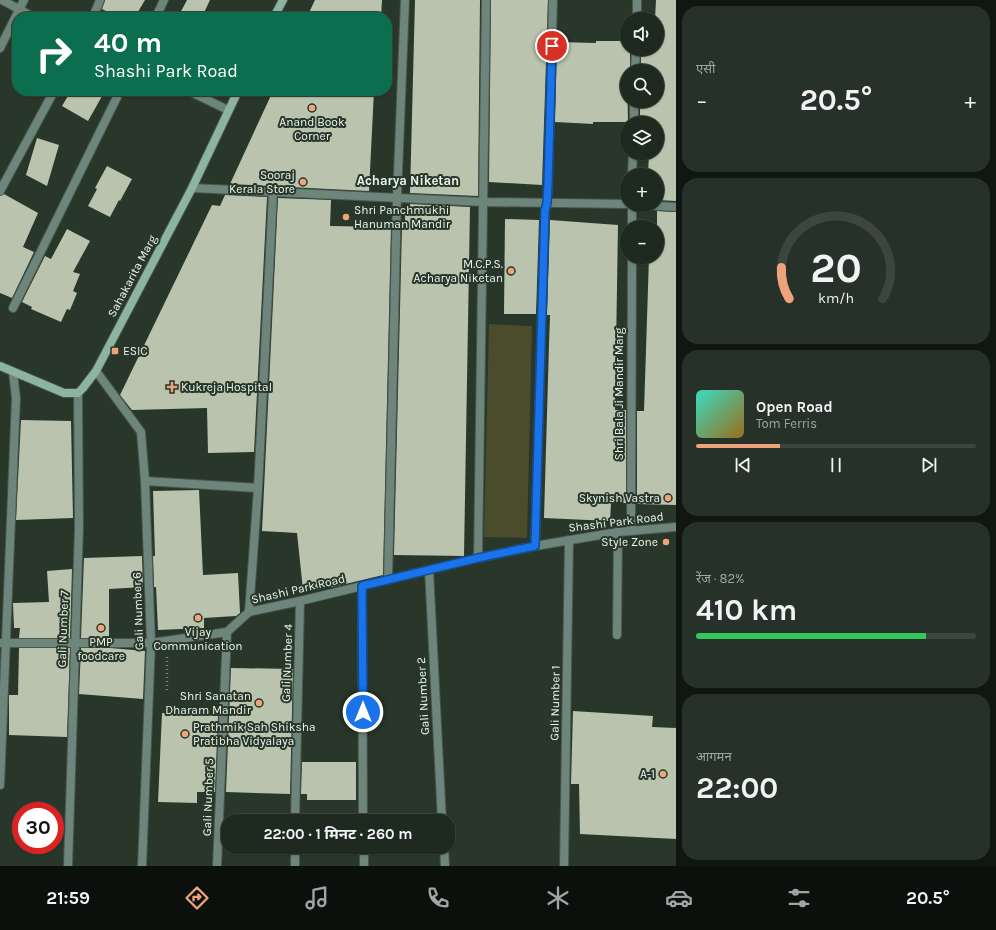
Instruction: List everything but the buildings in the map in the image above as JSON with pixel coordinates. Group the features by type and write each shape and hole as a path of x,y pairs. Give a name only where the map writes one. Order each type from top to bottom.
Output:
{"street":[{"path":"2,0 24,12"},
{"path":"20,10 24,0"},
{"path":"95,12 100,0"},
{"path":"158,12 164,0"},
{"path":"277,12 283,0"},
{"path":"388,580 397,198 405,0"},
{"path":"478,558 486,0"},
{"path":"535,546 553,0"},
{"path":"637,0 637,12"},
{"path":"0,48 12,25"},
{"path":"0,191 51,96"},
{"path":"12,308 118,96"},
{"path":"199,96 228,110"},
{"name":"Sahakarita Marg","path":"78,392 96,371 192,188 235,96"},
{"path":"192,188 483,202 620,204"},
{"path":"249,612 258,488 273,193"},
{"path":"664,206 676,207"},
{"name":"Shri Bala Ji Mandir Marg","path":"631,531 632,264"},
{"path":"0,366 64,393 78,392"},
{"name":"Gali Number 6","path":"96,371 141,432 145,481 151,644 142,866"},
{"path":"0,785 3,643 16,398 13,372"},
{"name":"Gali Number 7","path":"68,866 74,643 79,528 78,392"},
{"path":"145,481 258,488"},
{"name":"Shashi Park Road","path":"227,632 249,612 478,558 535,546 618,532 676,527"},
{"path":"617,635 618,532"},
{"name":"Gali Number 1","path":"564,866 569,540"},
{"name":"Gali Number 2","path":"429,570 442,814"},
{"path":"362,586 363,814"},
{"name":"Gali Number 4","path":"295,814 300,601"},
{"path":"3,643 151,644 227,632"},
{"name":"Gali Number 5","path":"217,866 227,632"},
{"path":"295,854 295,866"},
{"path":"364,854 364,866"},
{"path":"444,854 444,866"}],"path":[{"path":"167,641 167,690"}],"green space":[{"path":"489,324 532,326 527,538 484,537"}],"place":[{"name":"Anand Book Corner","path":"312,108"},
{"name":"Sooraj Kerala Store","path":"303,182"},
{"name":"Shri Panchmukhi Hanuman Mandir","path":"346,217"},
{"name":"M.C.P.S. Acharya Niketan","path":"511,271"},
{"name":"ESIC","path":"115,351"},
{"name":"Kukreja Hospital","path":"172,387"},
{"name":"Skynish Vastra","path":"668,498"},
{"name":"Style Zone","path":"666,542"},
{"name":"Vijay Communication","path":"198,618"},
{"name":"PMP foodcare","path":"101,628"},
{"name":"Shri Sanatan Dharam Mandir","path":"259,703"},
{"name":"Prathmik Sah Shiksha Pratibha Vidyalaya","path":"185,734"},
{"name":"A-1","path":"663,774"}],"district":[{"name":"Acharya Niketan","path":"408,180"}],"route":[{"path":"363,712 362,586 535,546 545,210 547,203 548,183 552,46"}]}
